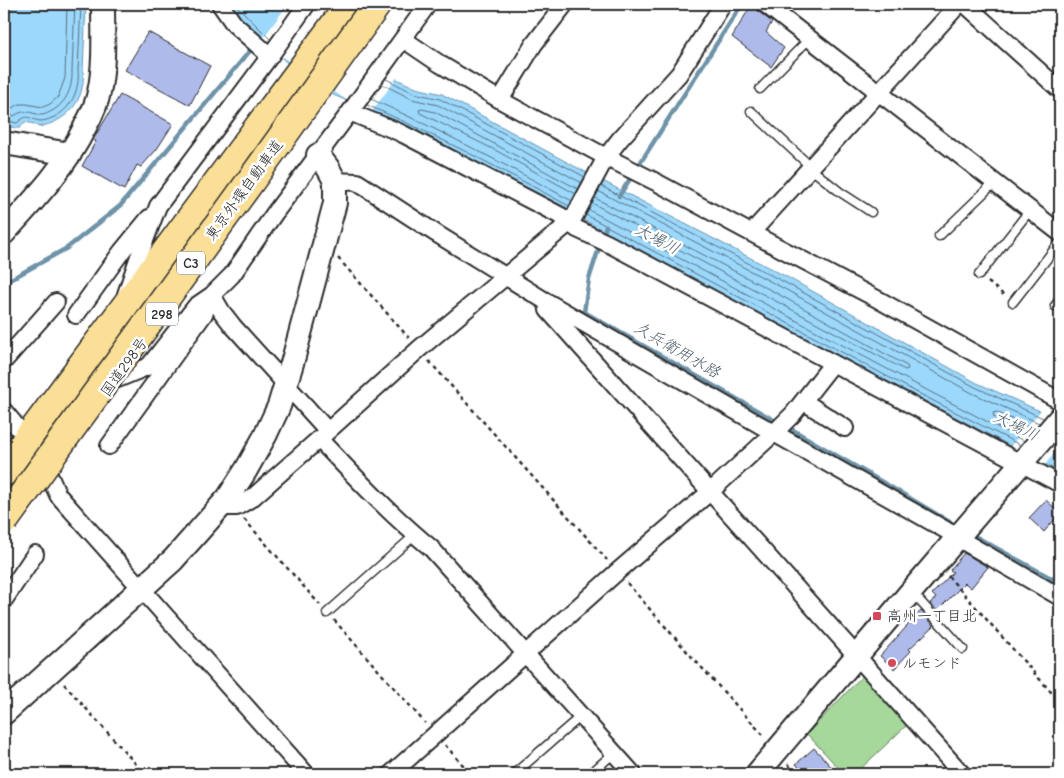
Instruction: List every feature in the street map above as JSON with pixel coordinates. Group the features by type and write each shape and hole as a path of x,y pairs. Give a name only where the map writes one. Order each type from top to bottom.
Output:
{"highway":[{"name":"東京外環自動車道","path":"4,521 377,4"},
{"name":"国道298号","path":"4,538 257,181 324,93 388,4"},
{"name":"東京外環自動車道","path":"4,495 150,286 351,7"},
{"name":"298","path":"4,472 297,75 351,7"}],"street":[{"path":"4,233 51,180 70,154 93,113 99,92 102,60 103,4"},
{"path":"220,4 234,24 270,56"},
{"path":"76,316 122,251 158,206 307,4"},
{"path":"115,380 150,366 196,306 212,295 232,275 274,214 428,4"},
{"path":"500,100 534,44 565,4"},
{"path":"4,713 173,560 228,507 252,498 419,349 572,220 606,157 620,138 679,74 723,4"},
{"path":"765,4 1060,233"},
{"path":"751,233 960,4"},
{"path":"965,4 1060,90"},
{"path":"399,45 440,64 500,100 879,300 1060,400"},
{"path":"350,112 403,134 572,220 577,229 609,244 833,363 1024,460 1060,484"},
{"path":"4,143 70,154"},
{"path":"228,507 228,498 265,436 279,406 335,203 336,181 318,155"},
{"path":"336,181 357,182 547,302 1060,597"},
{"path":"120,313 158,206"},
{"path":"212,295 233,326 285,385 365,488 431,548 633,774"},
{"path":"109,446 204,314 212,295"},
{"path":"4,361 56,302"},
{"path":"547,302 548,310 962,774"},
{"path":"391,774 526,653 711,492 774,434 803,402 833,363"},
{"path":"803,402 845,428"},
{"path":"4,411 27,439 49,475 58,495 306,774"},
{"path":"758,774 1060,418"},
{"path":"4,600 35,554"}],"lane":[{"path":"760,89 810,38"},
{"path":"751,111 811,168 840,192 871,212"},
{"path":"940,236 995,182"},
{"path":"979,275 1030,210"},
{"path":"1012,302 1060,242"},
{"path":"1055,306 1060,299"},
{"path":"327,613 415,534"},
{"path":"909,594 919,600 963,649"},
{"path":"514,774 581,716"},
{"path":"590,774 614,753"}],"path":[{"path":"338,257 691,656 767,739"},
{"path":"979,275 1012,302"},
{"path":"228,507 243,518 471,774"},
{"path":"947,575 1060,702"},
{"path":"52,670 144,774"},
{"path":"784,759 797,774"}],"green space":[{"path":"865,673 908,724 855,774 844,774 807,734"}],"water":[{"path":"4,4 86,4 81,91 78,100 72,108 58,120 38,127 35,124 25,122 20,128 4,125"},
{"name":"大場川","path":"228,4 285,4 352,58 416,88 442,94 574,166 787,277 977,383 1060,420 1060,472 691,278 486,167 404,126 329,93 285,61"}],"pier":[{"path":"288,4 353,55 398,76 370,114 261,41"},
{"path":"1042,409 1060,418 1060,446 1044,466 1009,448"}],"building":[{"path":"752,4 772,22 766,32 784,48 771,67 732,37"},
{"path":"148,32 210,66 190,105 125,70"},
{"path":"120,95 173,124 157,149 141,167 137,165 124,190 82,166 96,141 93,140"},
{"path":"1046,500 1060,513 1044,532 1029,518"},
{"path":"964,553 988,567 971,588 965,583 937,611 930,603 936,598 932,594 953,572 950,570"},
{"path":"921,611 934,626 909,649 911,651 894,669 880,656 908,623"},
{"path":"814,748 838,774 805,774 796,764"}],"waterway":[{"name":"久兵衛用水路","path":"619,196 742,4"},
{"path":"4,283 67,248 120,206 254,46"},
{"name":"久兵衛用水路","path":"606,226 589,279 584,312 779,423"},
{"name":"久兵衛用水路","path":"786,426 958,527"},
{"name":"久兵衛用水路","path":"969,533 1060,583"}],"place":[{"name":"高州一丁目北","path":"877,616"},
{"name":"ルモンド","path":"892,663"}]}
